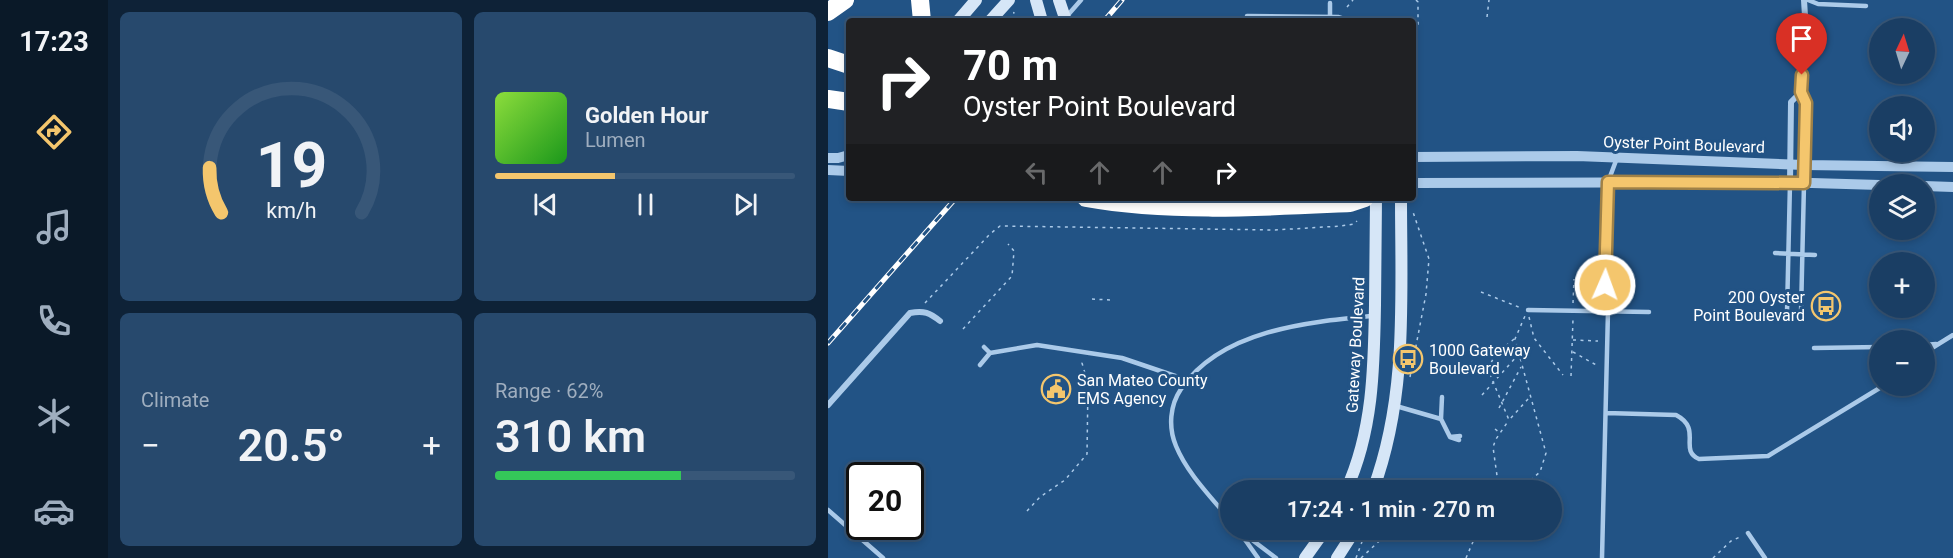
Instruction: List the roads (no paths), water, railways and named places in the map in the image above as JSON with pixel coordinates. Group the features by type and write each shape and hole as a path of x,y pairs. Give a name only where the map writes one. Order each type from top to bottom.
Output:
{"highway":[{"path":"828,12 845,0"},
{"path":"920,0 922,18"},
{"path":"828,99 846,102"},
{"path":"1114,201 1151,205 1254,207 1356,201"}],"main road":[{"path":"961,18 976,0"},
{"path":"993,18 1009,0"},
{"path":"1036,0 1041,17"},
{"path":"1059,0 1063,18"},
{"name":"Gateway Boulevard","path":"1350,480 1359,455 1372,392 1376,201"},
{"path":"1377,480 1383,463 1396,406 1400,350 1401,201"},
{"path":"1305,558 1318,540"},
{"path":"1337,558 1354,540"}],"street":[{"path":"1804,183 1806,103 1801,92 1806,0"},
{"path":"1790,183 1791,102 1801,92"},
{"path":"828,158 846,156"},
{"name":"Oyster Point Boulevard","path":"1416,157 1577,156 1804,165 1953,167"},
{"path":"828,170 846,171"},
{"path":"1416,183 1869,185"},
{"path":"1935,186 1953,187"},
{"path":"828,405 910,313 928,312 940,321"}],"lane":[{"path":"1066,18 1081,0"},
{"path":"1806,0 1818,4 1866,6"},
{"path":"1330,3 1330,16"},
{"path":"1247,16 1341,18"},
{"path":"1605,285 1608,182 1617,158"},
{"path":"1787,313 1790,183"},
{"path":"1801,313 1804,183"},
{"path":"1775,253 1815,255"},
{"path":"1527,310 1649,312"},
{"path":"1602,558 1608,311"},
{"path":"1220,508 1184,461 1175,445 1171,428 1172,411 1177,395 1186,380 1214,356 1244,341 1270,332 1328,320 1375,316"},
{"path":"1936,344 1953,335"},
{"path":"980,365 990,353 1037,345 1122,358 1186,380"},
{"path":"984,347 990,353"},
{"path":"1814,348 1869,347"},
{"path":"1605,413 1676,415 1684,419 1689,426 1689,450 1691,455 1699,459 1765,457 1869,394"},
{"path":"1442,397 1441,419 1450,437 1459,438"},
{"path":"1396,406 1441,419"},
{"path":"828,510 883,558"},
{"path":"1748,533 1765,558"},
{"path":"1246,540 1258,558"},
{"path":"1252,540 1276,558"},
{"path":"870,558 877,553"}],"railway":[{"path":"1107,18 1122,0"},
{"path":"828,343 953,201"}],"place":[{"name":"200 Oyster Point Boulevard","path":"1826,306"},
{"name":"1000 Gateway Boulevard","path":"1408,359"},
{"name":"San Mateo County EMS Agency","path":"1056,389"}]}
